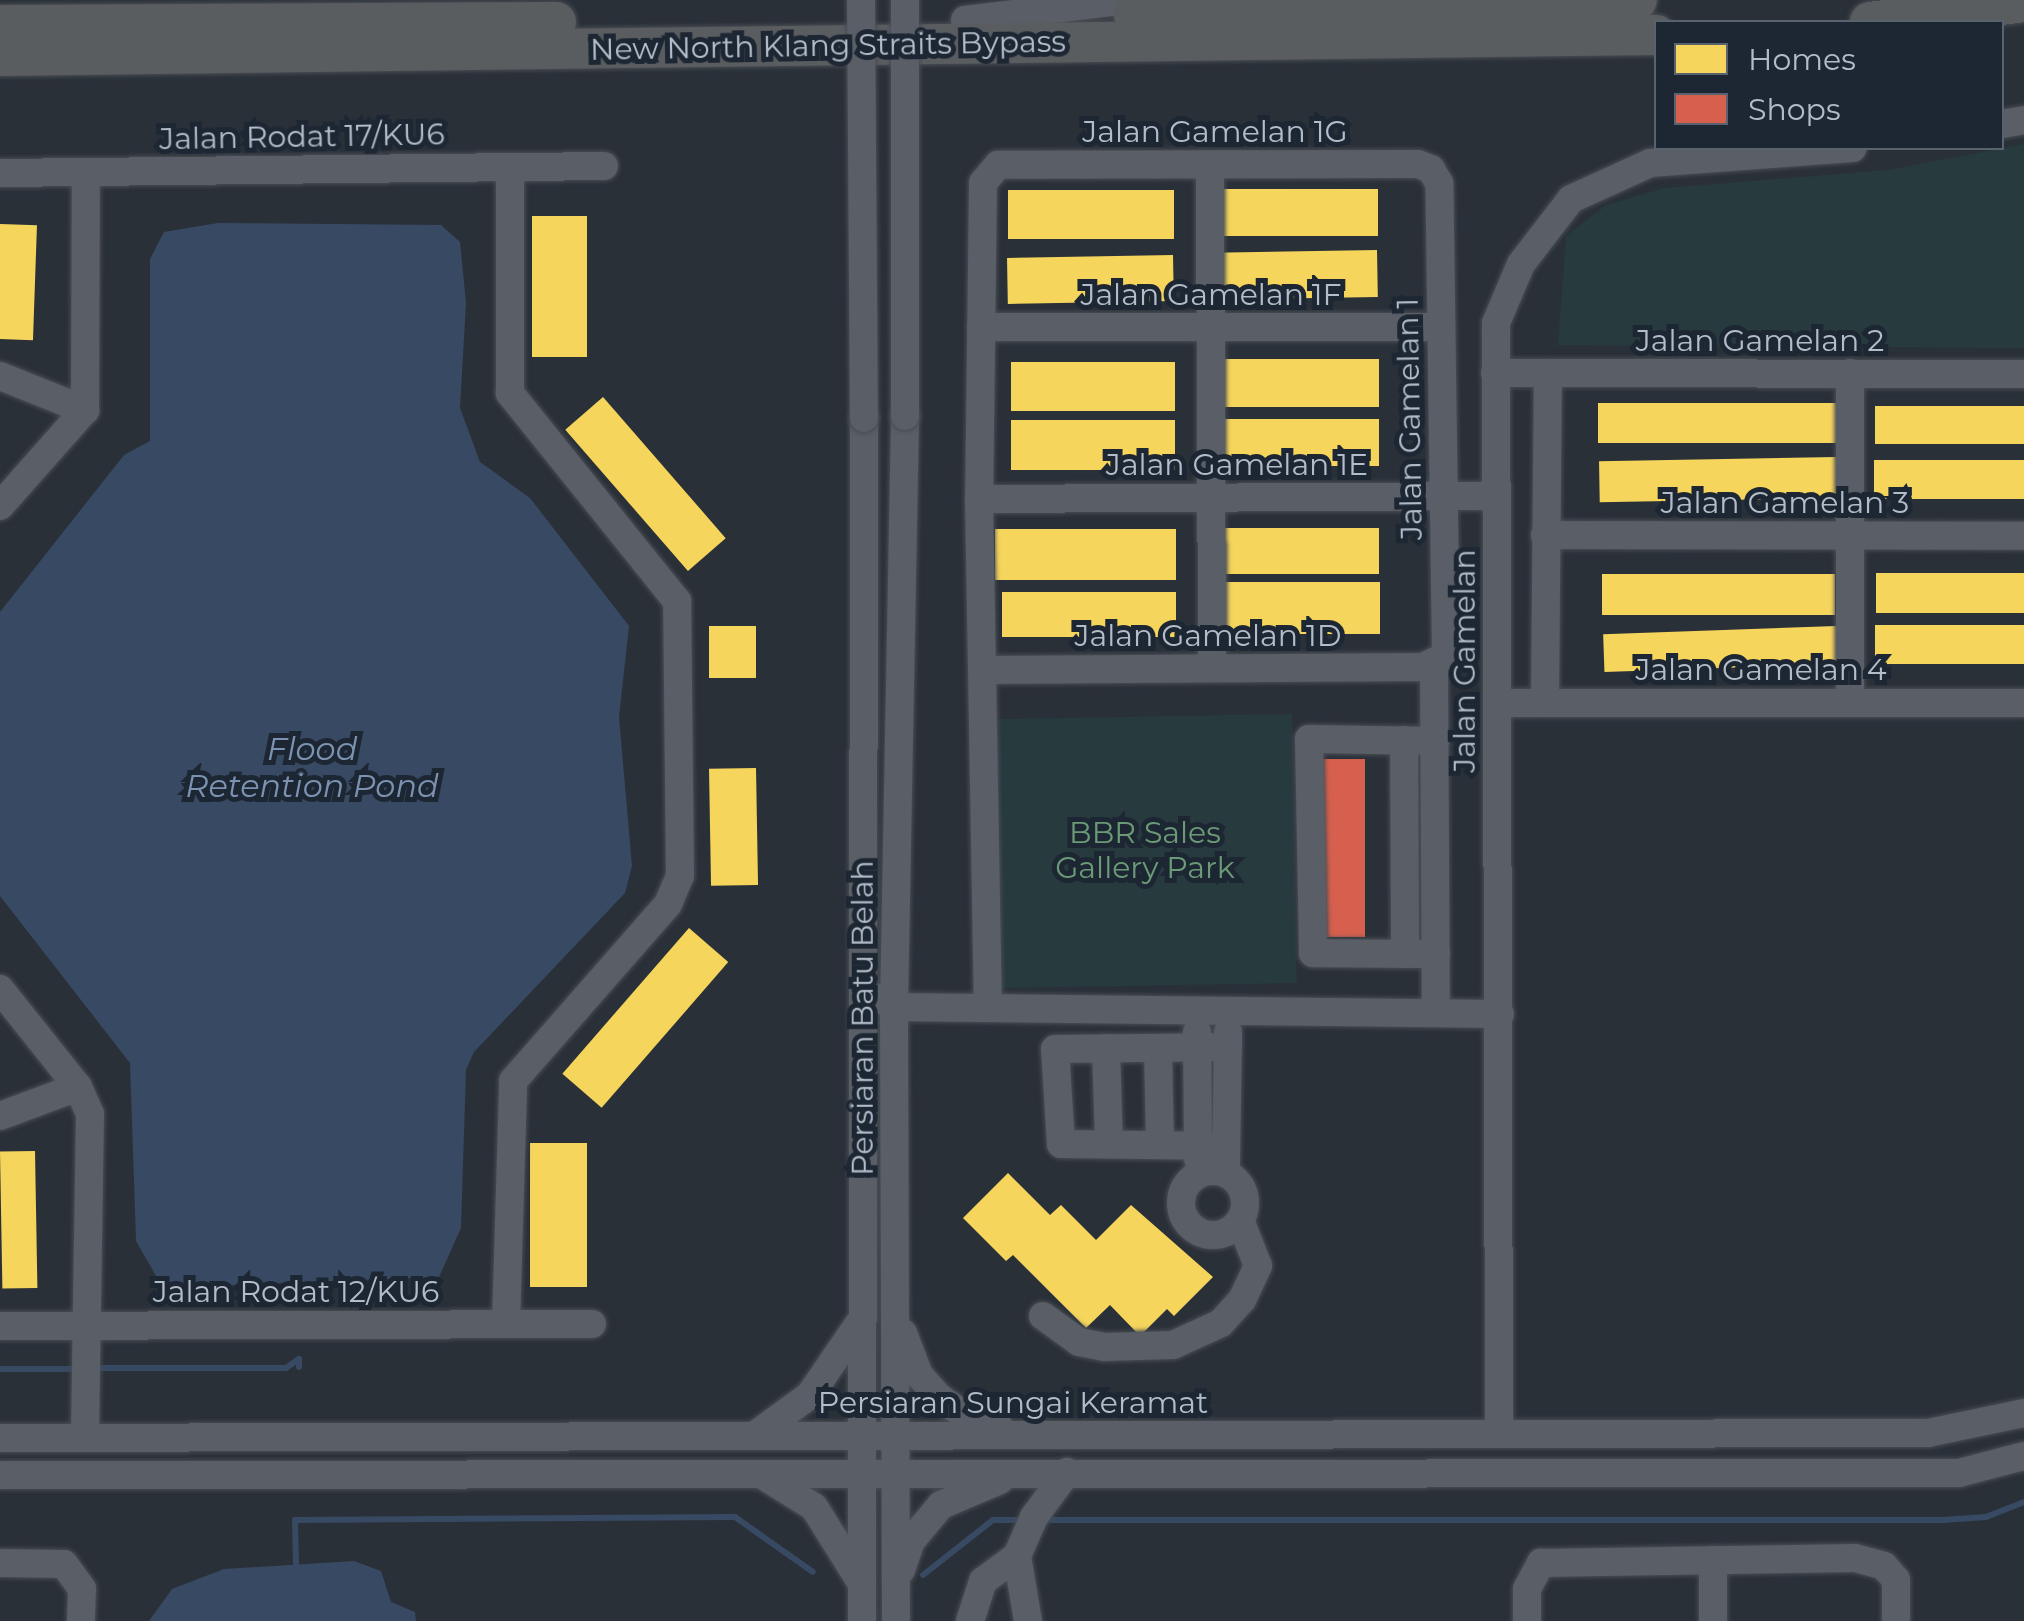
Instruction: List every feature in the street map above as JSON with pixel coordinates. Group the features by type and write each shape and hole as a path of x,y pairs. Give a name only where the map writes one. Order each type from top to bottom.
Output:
{"highway":[{"name":"New North Klang Straits Bypass","path":"0,26 966,20 1636,0"},
{"path":"1885,20 2024,2"},
{"name":"New North Klang Straits Bypass","path":"0,56 1654,35"}],"street":[{"name":"Persiaran Batu Belah","path":"861,0 862,1621"},
{"name":"Persiaran Batu Belah","path":"896,1621 894,1007 905,416 905,0"},
{"path":"966,20 1127,0"},
{"name":"Jalan Gamelan","path":"1499,1434 1496,323 1521,264 1571,198 1650,162 1823,150"},
{"path":"1210,165 1212,668"},
{"name":"Jalan Rodat 17/KU6","path":"0,173 604,166"},
{"name":"Jalan Gamelan 1G","path":"981,327 982,183 998,166 1431,169"},
{"path":"506,1324 513,1081 668,904 680,876 678,601 510,394 510,167"},
{"name":"Jalan Gamelan 1","path":"1431,169 1439,182 1446,656 1434,662"},
{"path":"0,506 85,410 86,172"},
{"path":"981,327 979,499 988,1008"},
{"name":"Jalan Gamelan 1F","path":"981,327 1441,327"},
{"name":"Jalan Gamelan 2","path":"1495,373 2024,374"},
{"path":"1545,703 1548,373"},
{"path":"1850,373 1850,703"},
{"path":"0,376 85,410"},
{"name":"Jalan Gamelan 1E","path":"979,499 1496,496"},
{"name":"Jalan Gamelan 3","path":"1545,535 2024,536"},
{"path":"1434,662 1436,1013"},
{"name":"Jalan Gamelan 1D","path":"982,670 1434,662"},
{"name":"Jalan Gamelan 4","path":"1498,703 2024,703"},
{"path":"1435,741 1309,739 1312,952 1436,954"},
{"path":"1404,740 1405,954"},
{"path":"864,938 874,991 894,1007 1500,1014"},
{"path":"0,989 78,1087 90,1114 85,1438"},
{"path":"1043,1316 1078,1342 1104,1348 1172,1345 1221,1323 1242,1300 1258,1266 1240,1220 1245,1199 1212,1160 1197,1048 1196,1010"},
{"path":"1229,1011 1228,1048 1212,1160 1181,1201 1186,1221 1213,1236 1240,1220"},
{"path":"1106,1048 1109,1144"},
{"path":"1212,1160 1160,1144 1061,1144 1055,1049 1228,1048"},
{"path":"1158,1049 1160,1144"},
{"path":"0,1116 78,1087"},
{"path":"895,1313 918,1375 940,1398 966,1416 1028,1436"},
{"path":"754,1436 810,1395 862,1319"},
{"name":"Jalan Rodat 12/KU6","path":"0,1326 592,1324"},
{"name":"Persiaran Sungai Keramat","path":"0,1438 1928,1433 2024,1413"},
{"path":"0,1474 1959,1473 2024,1456"},
{"path":"759,1472 814,1507 862,1584"},
{"path":"896,1584 911,1541 941,1505 981,1484 1031,1472"},
{"path":"1028,1621 1018,1556 1034,1517 1067,1472"},
{"path":"970,1621 983,1582 1018,1556"},
{"path":"1527,1621 1527,1589 1541,1563 1854,1558 1884,1566 1896,1580 1896,1621"},
{"path":"1713,1560 1713,1621"},
{"path":"0,1563 53,1563 77,1574 81,1621"}],"green space":[{"path":"2024,144 2024,348 1558,345 1566,236 1606,205 1665,188 1888,170"},
{"name":"BBR Sales Gallery Park","path":"1292,714 1297,983 1000,988 995,719"}],"water":[{"name":"Flood Retention Pond","path":"218,223 441,225 460,242 466,303 460,408 480,462 530,498 629,626 619,717 632,866 625,893 474,1052 466,1070 461,1228 439,1277 163,1288 136,1241 130,1063 0,896 0,612 124,455 150,441 150,259 164,232"},
{"path":"354,1561 381,1571 391,1602 415,1612 416,1621 149,1621 172,1589 224,1569"}],"building: Homes":[{"path":"1213,189 1378,189 1378,236 1213,236"},
{"path":"1008,190 1174,190 1174,239 1008,239"},
{"path":"532,216 587,216 587,357 532,357"},
{"path":"0,224 37,225 33,340 0,339"},
{"path":"1377,250 1378,297 1214,300 1213,253"},
{"path":"1173,255 1174,301 1008,304 1007,258"},
{"path":"1216,359 1379,359 1379,407 1216,407"},
{"path":"1011,362 1175,362 1175,411 1011,411"},
{"path":"603,397 726,538 688,571 565,430"},
{"path":"1598,403 1836,403 1836,443 1598,443"},
{"path":"1875,406 2024,406 2024,444 1875,444"},
{"path":"1216,419 1379,419 1379,466 1216,466"},
{"path":"1011,420 1175,420 1175,470 1011,470"},
{"path":"1836,457 1837,498 1600,502 1599,461"},
{"path":"1874,460 2024,460 2024,499 1874,499"},
{"path":"1217,528 1379,528 1379,574 1217,574"},
{"path":"995,529 1176,529 1176,580 995,580"},
{"path":"1876,573 2024,573 2024,613 1876,613"},
{"path":"1602,574 1835,574 1835,615 1602,615"},
{"path":"1217,582 1380,582 1380,634 1217,634"},
{"path":"1002,592 1176,592 1176,637 1002,637"},
{"path":"1875,625 2024,625 2024,664 1875,664"},
{"path":"709,626 756,626 756,678 709,678"},
{"path":"1836,626 1837,664 1604,672 1603,634"},
{"path":"756,768 758,885 711,886 709,769"},
{"path":"689,928 728,962 602,1108 562,1074"},
{"path":"530,1143 587,1143 587,1287 530,1287"},
{"path":"35,1151 37,1288 2,1289 0,1152"},
{"path":"1008,1173 1050,1215 1061,1205 1096,1240 1131,1205 1213,1277 1174,1316 1167,1309 1140,1336 1110,1305 1086,1328 1013,1255 1006,1261 963,1218"}],"building: Shops":[{"path":"1312,759 1365,759 1365,937 1312,937"}],"waterway":[{"path":"301,1282 301,1300"},
{"path":"102,1368 286,1368 299,1359 299,1367"},
{"path":"0,1369 70,1369"},
{"path":"1044,1520 1943,1520 1986,1517 2024,1502"},
{"path":"296,1564 295,1520 735,1517 813,1572"},
{"path":"923,1575 993,1520 1021,1520"}]}
